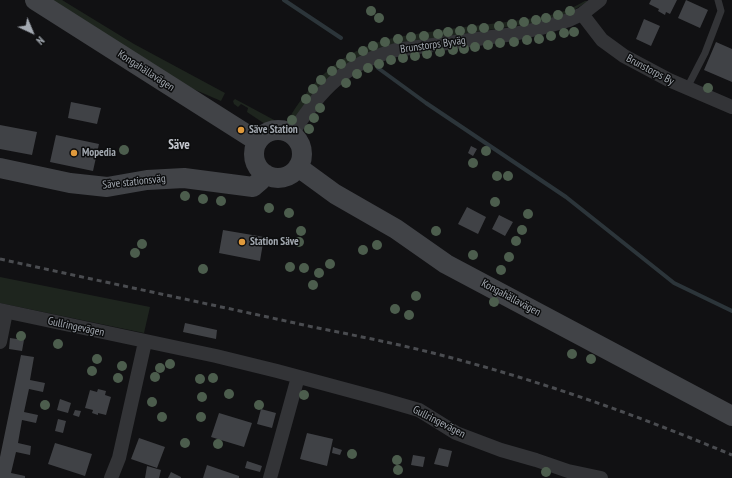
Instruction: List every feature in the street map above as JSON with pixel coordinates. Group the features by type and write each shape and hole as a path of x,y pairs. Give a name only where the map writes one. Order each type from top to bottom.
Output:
{"main road":[{"name":"Kongahällavägen","path":"35,0 257,141"},
{"path":"280,129 292,134 298,140 302,152 302,160 298,167 293,173 281,178 273,178 265,174 257,167 254,157 257,141 263,134 271,130 280,129"},
{"name":"Kongahällavägen","path":"298,167 335,194 396,229 446,264 732,416"},
{"name":"Säve stationsväg","path":"0,168 70,183 106,187 147,180 184,178 253,187 265,174"}],"street":[{"name":"Brunstorps Byväg","path":"292,134 311,106 336,79 356,65 376,55 396,50 514,34 557,24 582,14 600,0"},
{"name":"Brunstorps By","path":"582,14 602,40 624,56 687,88 732,107"},
{"name":"Gullringevägen","path":"0,342 3,311 216,356 419,410 456,433 501,450 601,478"},
{"path":"111,478 120,453 145,342"},
{"path":"270,478 298,377"}],"lane":[{"path":"687,88 705,53 721,11 718,0"}],"shaded area":[{"path":"48,0 62,0 134,44 225,93 221,101 191,88"},
{"path":"585,1 587,2 562,17 380,48 351,61 292,126 287,122 312,86 322,76 344,58 370,45 387,39 405,36 547,16 568,10"},
{"path":"235,99 276,121 275,125 271,127 268,126 247,112 248,108 241,104 238,107 234,104 233,101"},
{"path":"0,277 150,307 144,333 0,303"}],"building":[{"path":"651,0 677,0 670,14 666,12 665,15 658,11 659,9 649,4"},
{"path":"686,0 708,10 700,28 678,18"},
{"path":"644,19 660,26 651,46 636,39"},
{"path":"716,42 732,49 732,82 704,70"},
{"path":"71,102 101,108 97,124 68,118"},
{"path":"0,125 37,132 32,155 0,149"},
{"name":"Mopedia","path":"56,135 99,144 93,171 50,162"},
{"path":"471,146 477,149 473,156 468,153"},
{"path":"467,207 486,217 478,234 458,224"},
{"path":"499,215 513,222 505,236 492,229"},
{"path":"223,230 264,237 260,261 219,253"},
{"path":"185,323 217,330 216,339 183,332"},
{"path":"10,338 24,340 22,351 9,349"},
{"path":"21,355 34,357 30,380 45,383 43,392 29,389 24,412 38,415 36,423 22,420 18,443 31,446 30,455 16,452 11,473 25,476 25,478 0,478 0,457"},
{"path":"98,389 106,391 105,395 111,397 106,415 92,413 93,410 85,408 90,390 97,392"},
{"path":"60,399 71,403 68,413 57,410"},
{"path":"261,409 276,413 272,428 257,424"},
{"path":"75,410 81,411 79,417 73,415"},
{"path":"219,413 252,423 244,447 211,437"},
{"path":"58,419 66,421 63,433 55,431"},
{"path":"307,433 333,439 327,466 300,459"},
{"path":"139,438 165,447 157,468 131,459"},
{"path":"55,443 92,454 85,476 48,464"},
{"path":"333,447 342,450 340,455 332,453"},
{"path":"439,448 452,451 448,467 434,464"},
{"path":"413,455 425,457 423,467 411,465"},
{"path":"247,461 262,466 260,472 245,468"},
{"path":"207,465 239,476 239,478 203,478"},
{"path":"147,466 161,470 159,478 145,478"},
{"path":"171,472 181,477 181,478 168,478"}],"waterway":[{"path":"284,0 341,38"},
{"path":"378,68 426,103 566,197 674,283 732,311"}],"railway":[{"path":"0,259 388,342 471,363 584,398 659,425 732,455"}],"place":[{"name":"Säve Station","path":"241,130"},
{"name":"Mopedia","path":"74,153"},
{"name":"Station Säve","path":"242,242"}],"district":[{"name":"Säve","path":"179,145"}]}
